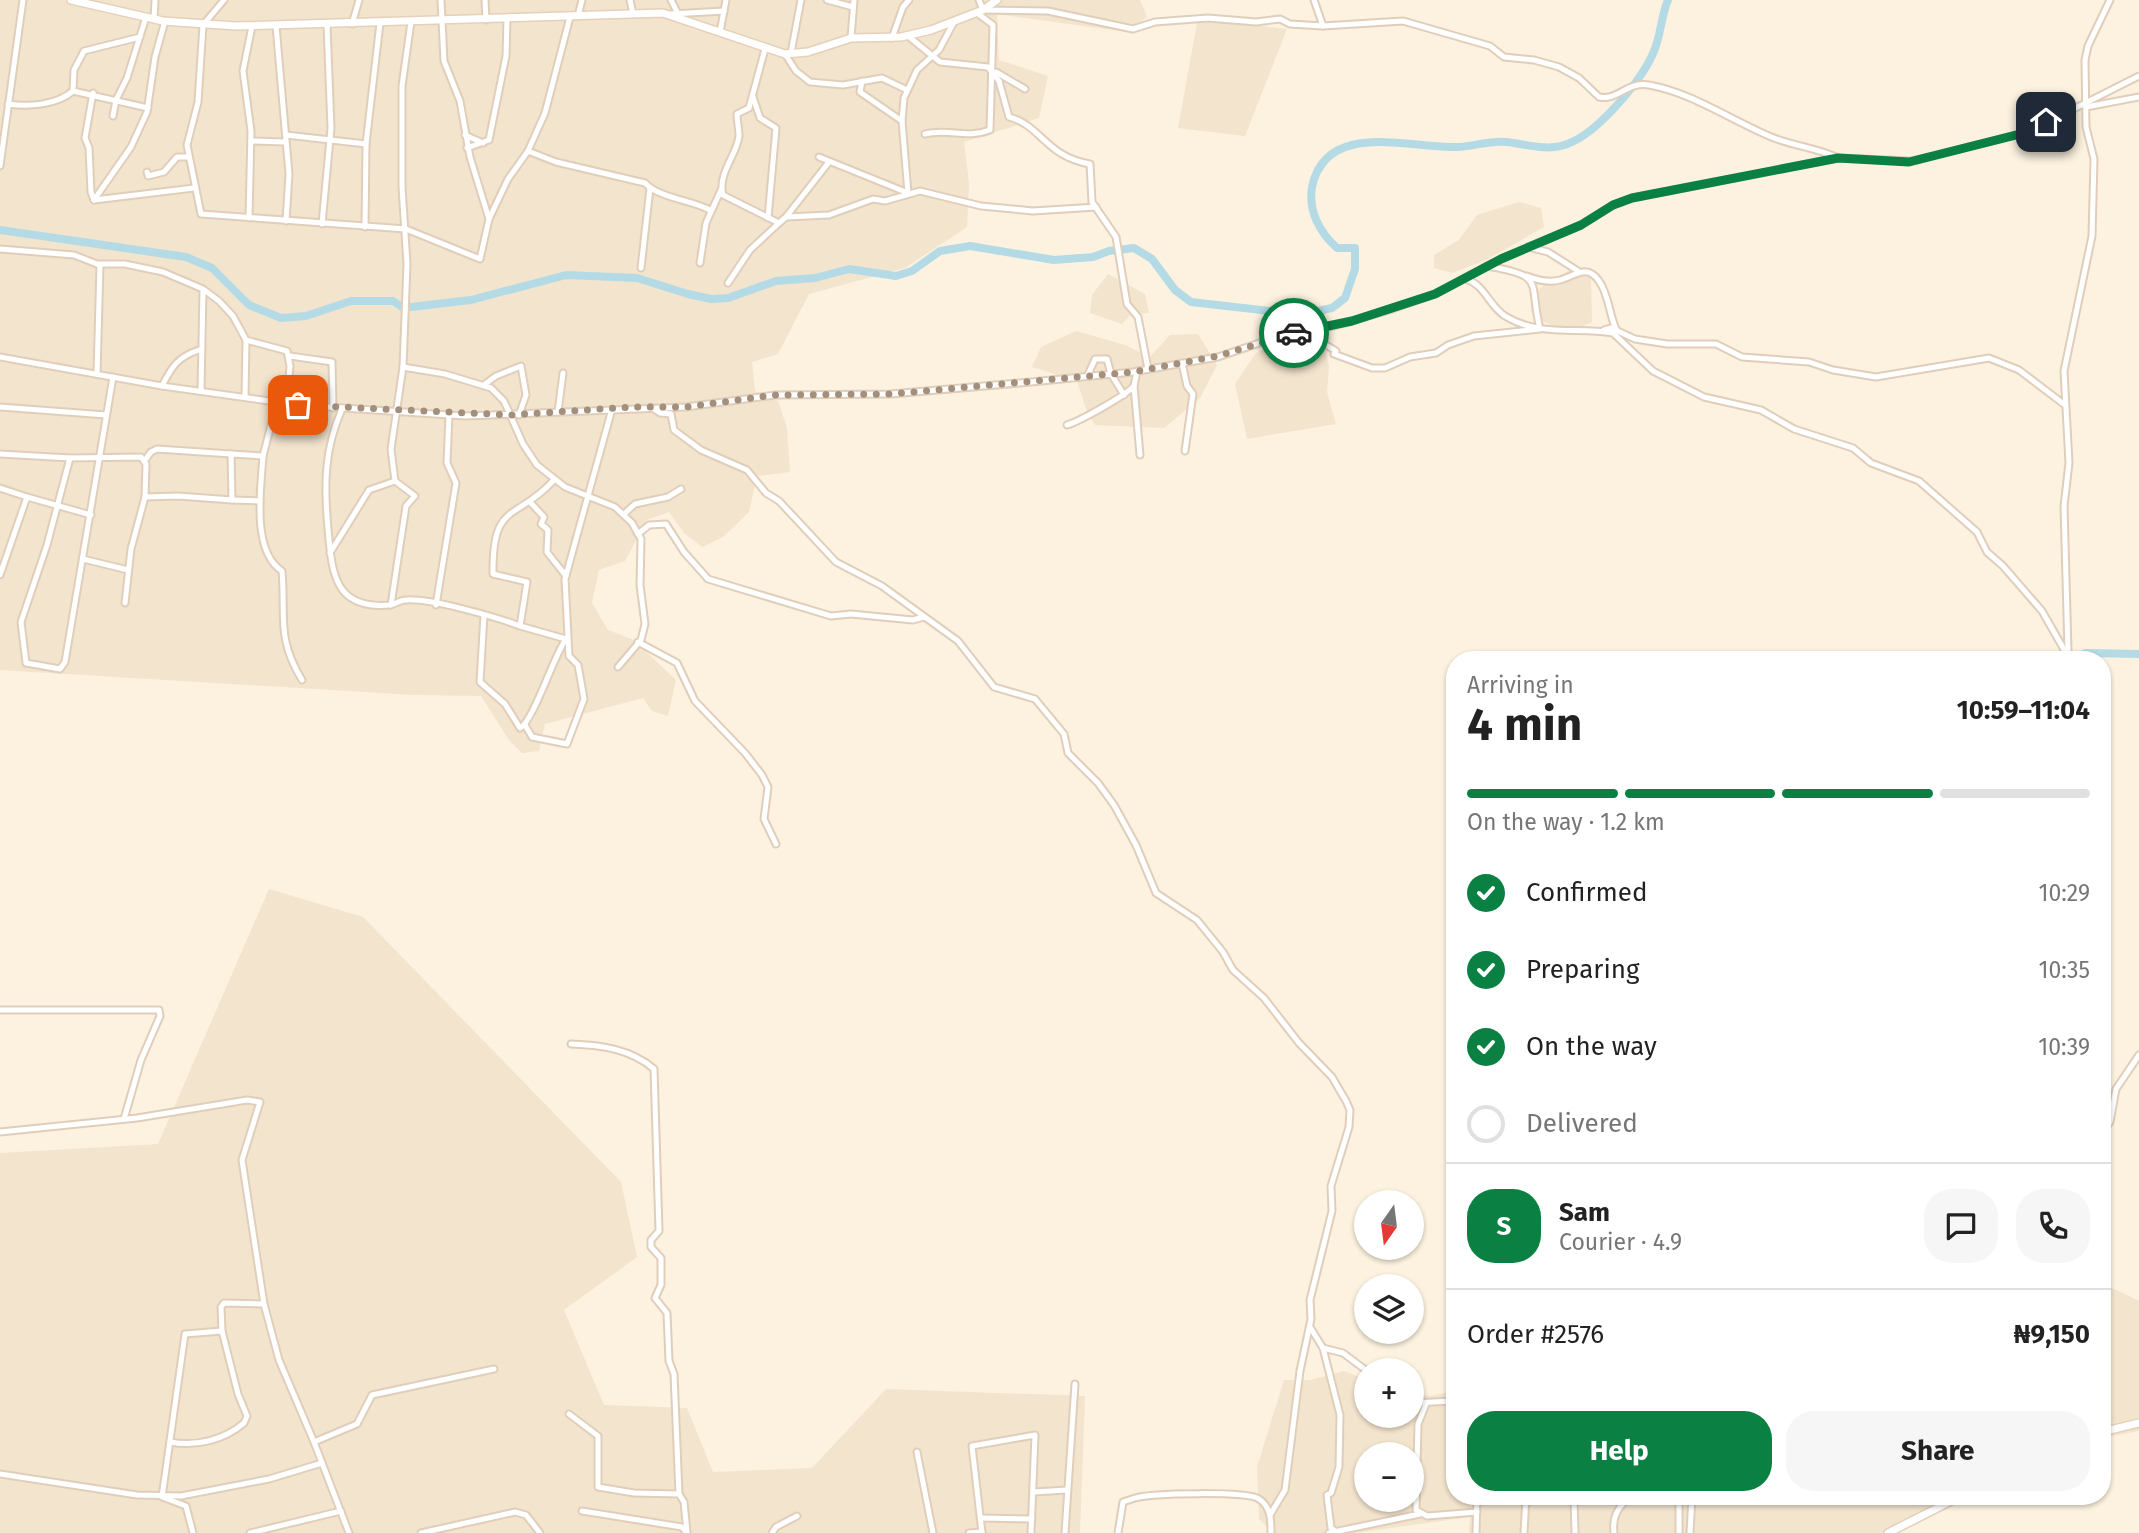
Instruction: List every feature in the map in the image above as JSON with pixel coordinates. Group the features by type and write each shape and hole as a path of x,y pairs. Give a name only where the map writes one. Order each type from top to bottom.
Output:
{"street":[{"path":"0,166 23,0"},
{"path":"71,0 165,21 253,26 678,14 724,10"},
{"path":"113,116 116,100 127,78 155,0"},
{"path":"224,0 203,25 198,102 187,145 187,157 201,214 406,229 480,258 489,219 508,179 528,151 548,103 574,17 582,0"},
{"path":"352,24 359,0"},
{"path":"441,0 444,61 460,101 467,148 489,219"},
{"path":"485,0 486,20"},
{"path":"630,0 633,14"},
{"path":"671,0 678,14"},
{"path":"720,32 726,0"},
{"path":"801,0 788,53 796,71 810,82 844,85 882,78 907,90"},
{"path":"827,0 853,7"},
{"path":"851,38 855,0"},
{"path":"892,38 903,7 909,0"},
{"path":"925,134 939,131 973,136 990,130 993,25 980,12 979,0"},
{"path":"668,14 765,49 788,53 808,52 851,38 908,36 980,12 997,0"},
{"path":"1314,0 1323,26"},
{"path":"2069,651 2064,506 2068,463 2064,371 2092,236 2094,159 2086,127 2086,51 2110,0"},
{"path":"980,12 1048,11 1133,29 1155,22 1208,18 1256,22 1280,19 1290,24 1323,26 1409,23 1490,46 1504,57 1534,60 1559,67 1579,78 1599,97 1614,96 1633,84 1659,87 1734,117 1772,137 1838,158"},
{"path":"467,148 489,140 506,56 507,19"},
{"path":"94,200 131,147 148,108 155,57 165,21"},
{"path":"391,605 406,506 415,496 395,481 391,449 403,367 406,229 402,187 402,86 411,22"},
{"path":"908,193 902,121 907,90 917,70 933,57 954,22"},
{"path":"365,227 366,144 380,23"},
{"path":"322,224 329,139 327,24"},
{"path":"248,218 251,141 243,71 253,26"},
{"path":"276,26 289,174 286,221"},
{"path":"908,36 933,57 951,64 988,67 1025,89"},
{"path":"73,91 74,70 83,51 140,37"},
{"path":"701,263 710,210 721,190 728,160 739,138 737,114 749,108 765,49"},
{"path":"993,70 1009,117 1021,120 1058,154 1090,164 1092,202 1116,237 1128,304 1138,317 1148,369"},
{"path":"0,357 162,386 277,402 449,415 519,415 686,407 775,395 891,394 1137,371 1218,356 1283,335 1398,307 1466,279 1487,266 1581,225 1613,205 1632,198 1838,158 1909,162 2028,132 2139,76"},
{"path":"862,81 860,92 902,121"},
{"path":"8,104 40,104 64,97 73,91 93,93 148,108"},
{"path":"93,93 85,138 89,148 90,192 94,200"},
{"path":"753,94 760,118 776,128 768,218"},
{"path":"2086,105 2139,97"},
{"path":"465,135 484,143"},
{"path":"251,141 329,139 366,144"},
{"path":"528,151 556,162 645,183 650,188 693,201 710,210"},
{"path":"147,172 148,176 164,172 177,157 187,157"},
{"path":"819,157 908,193"},
{"path":"728,283 750,250 786,216 829,162"},
{"path":"94,200 194,188"},
{"path":"641,268 650,188"},
{"path":"721,190 723,195 779,223"},
{"path":"786,216 829,215 873,199 885,201 920,191 981,206 1033,211 1096,207"},
{"path":"1528,246 1548,252 1578,271 1588,272 1599,280 1619,334 1653,371 1704,397 1761,411 1794,429 1853,449 1871,463 1919,481 1977,531 1987,552 2003,566 2042,611 2065,651"},
{"path":"0,249 74,255 100,265 145,267 203,289 233,316 246,340 245,397"},
{"path":"97,374 100,265"},
{"path":"1487,266 1536,279 1559,280 1578,271"},
{"path":"1524,274 1535,286 1537,295 1533,306 1540,329"},
{"path":"1466,279 1474,281 1502,314 1540,329"},
{"path":"201,391 203,289"},
{"path":"1304,332 1336,351 1334,354 1372,368 1385,368 1410,357 1436,354 1448,345 1474,336 1540,329 1619,334"},
{"path":"1602,331 1667,344 1716,344 1742,357 1809,362 1833,370 1876,377 1989,358 2019,370 2065,405"},
{"path":"246,340 277,347 290,356 332,362 333,408"},
{"path":"162,386 173,365 184,354 200,351"},
{"path":"287,402 290,356"},
{"path":"1088,375 1095,359 1107,359 1111,374 1124,395"},
{"path":"1182,363 1187,386 1193,394 1185,451"},
{"path":"484,384 521,366 526,395 519,415"},
{"path":"403,367 484,384 504,401 530,456 554,480 624,514 638,534 645,624 638,642 618,667"},
{"path":"1137,371 1134,386 1140,455"},
{"path":"558,412 563,373"},
{"path":"70,458 58,507 21,622 26,663 60,669 65,662 113,377"},
{"path":"1066,425 1079,422 1095,409 1124,395 1134,386"},
{"path":"277,402 263,456 260,501 265,544 270,557 282,571 282,621 286,650 302,680"},
{"path":"0,407 106,415"},
{"path":"651,407 660,413 671,414 674,430 701,450 747,470 766,493 779,501 836,562 882,586 958,641 994,687 1035,699 1064,734 1068,754 1098,783 1114,806 1136,845 1156,893 1197,920 1223,952 1233,970 1264,998 1299,1043 1332,1077 1346,1101 1350,1110 1349,1127 1331,1186 1332,1211 1310,1300 1310,1327 1300,1371 1284,1490 1270,1515"},
{"path":"342,409 325,466 330,553 337,581 351,600 391,605 406,600 436,605 484,615 566,639"},
{"path":"525,725 532,737 567,744 584,699 578,665 569,656 566,639 566,576 586,495 612,409"},
{"path":"436,605 456,482 447,463 449,415"},
{"path":"125,603 128,570 145,497 145,460 157,449 263,456"},
{"path":"0,454 70,458 141,457 145,460"},
{"path":"231,454 232,500"},
{"path":"520,626 527,582 493,574 494,544 501,521 511,510 537,499 554,480"},
{"path":"330,553 369,490 395,481"},
{"path":"0,488 91,515"},
{"path":"624,514 629,507 651,498 668,497 681,489"},
{"path":"145,497 178,496 260,501"},
{"path":"0,575 27,497"},
{"path":"530,502 544,517 541,524 548,530 547,552 566,576"},
{"path":"638,534 649,525 666,524 684,552 708,579 831,616 851,614 913,620 924,617"},
{"path":"83,559 128,570"},
{"path":"484,615 480,682 505,704 520,728 525,725 538,693 552,671 557,652 566,639"},
{"path":"638,642 677,663 695,701 745,753 762,775 768,787 764,819 776,844"},
{"path":"0,1010 159,1010 160,1016 141,1060 124,1119"},
{"path":"571,1044 604,1046 643,1060 654,1069 659,1231 651,1240 651,1247 661,1258 661,1285 655,1298 667,1313 669,1361 674,1374 679,1494 684,1502 687,1533"},
{"path":"2111,1117 2116,1089 2139,1055"},
{"path":"0,1132 124,1119 247,1100 260,1102 242,1160 264,1304 279,1360 349,1533"},
{"path":"170,1442 187,1445 208,1442 244,1423 245,1410 238,1394 222,1331 220,1307 223,1303 264,1304"},
{"path":"1310,1327 1323,1348 1342,1430 1337,1476 1326,1500 1331,1528 1338,1532"},
{"path":"162,1497 185,1334 222,1331"},
{"path":"1323,1348 1343,1353 1354,1361"},
{"path":"314,1442 356,1424 372,1395 494,1369"},
{"path":"1065,1533 1075,1384"},
{"path":"1420,1514 1414,1501 1420,1413 1426,1404 1446,1402"},
{"path":"569,1414 598,1436 598,1487 634,1493 679,1494"},
{"path":"2111,1430 2139,1423"},
{"path":"969,1533 982,1533 972,1446 1035,1435 1031,1533"},
{"path":"917,1452 933,1533"},
{"path":"0,1474 60,1485 162,1497 195,1494 322,1463"},
{"path":"1033,1492 1067,1490"},
{"path":"1118,1533 1123,1502 1144,1495 1248,1494 1261,1500 1270,1515 1271,1533"},
{"path":"162,1497 186,1506 190,1512 193,1533"},
{"path":"1476,1533 1477,1505"},
{"path":"1524,1533 1526,1505"},
{"path":"1574,1505 1575,1533"},
{"path":"1614,1533 1613,1520 1622,1505"},
{"path":"1679,1505 1679,1533"},
{"path":"1690,1533 1692,1505"},
{"path":"1888,1533 1943,1505"},
{"path":"250,1533 341,1511"},
{"path":"582,1511 682,1527 687,1533"},
{"path":"421,1533 515,1512 526,1515 540,1533"},
{"path":"1329,1533 1420,1514 1477,1512"},
{"path":"772,1533 776,1527 797,1516"},
{"path":"981,1518 1032,1519"}],"shaded area":[{"path":"0,0 1140,0 1147,17 1127,32 997,14 999,60 1048,76 1039,118 964,142 969,184 967,227 905,268 809,294 778,354 752,362 755,391 778,401 787,428 790,472 757,476 749,512 723,537 702,547 684,533 669,512 647,520 625,561 599,570 592,603 608,630 634,640 676,680 668,716 652,711 643,698 545,724 539,751 522,753 509,740 481,696 414,695 0,670"},
{"path":"1198,18 1287,29 1245,136 1178,128"},
{"path":"1519,202 1541,208 1544,227 1486,260 1452,273 1434,268 1434,255 1459,240 1477,215"},
{"path":"1570,270 1591,277 1592,322 1568,333 1536,318 1531,310 1532,293"},
{"path":"1108,274 1145,294 1149,313 1131,314 1122,324 1090,313 1092,295"},
{"path":"1076,331 1125,345 1150,357 1170,335 1198,334 1217,365 1200,398 1164,428 1095,425 1087,412 1077,381 1032,367 1041,347"},
{"path":"1295,335 1323,344 1329,365 1327,392 1336,424 1247,439 1235,384 1256,353"},
{"path":"269,889 363,917 621,1182 637,1257 564,1310 604,1405 687,1408 713,1472 812,1468 886,1389 1085,1396 1080,1533 0,1533 0,1153 158,1144"},
{"path":"2111,1287 2139,1301 2139,1431 2111,1436"},
{"path":"1344,1371 1354,1375 1354,1428 1424,1428 1424,1395 1446,1393 1446,1505 1944,1505 1889,1533 1469,1533 1470,1517 1356,1533 1274,1533 1259,1519 1257,1467 1284,1380 1310,1380"}],"waterway":[{"path":"0,230 186,257 212,268 249,305 281,318 306,316 351,301 393,301 402,307 411,307 471,300 566,275 637,278 688,294 711,299 728,298 776,281 815,278 849,269 896,276 912,271 940,251 970,246 1054,260 1093,257 1109,251 1134,248 1152,259 1175,290 1191,302 1278,312 1318,311 1332,308 1345,298 1355,269 1355,248 1337,248 1321,228 1312,205 1312,187 1320,166 1334,152 1352,145 1373,142 1439,147 1489,142 1549,147 1566,145 1585,135 1608,114 1641,75 1656,45 1668,0"},
{"path":"2111,653 2139,654"}],"way so far":[{"path":"298,405 465,416 631,407 674,408 775,395 891,394 1133,372 1218,356 1294,333"}],"route":[{"path":"1294,333 1334,326 1435,294 1501,259 1581,225 1613,205 1632,198 1838,158 1909,162 2028,132 2046,122"}]}
